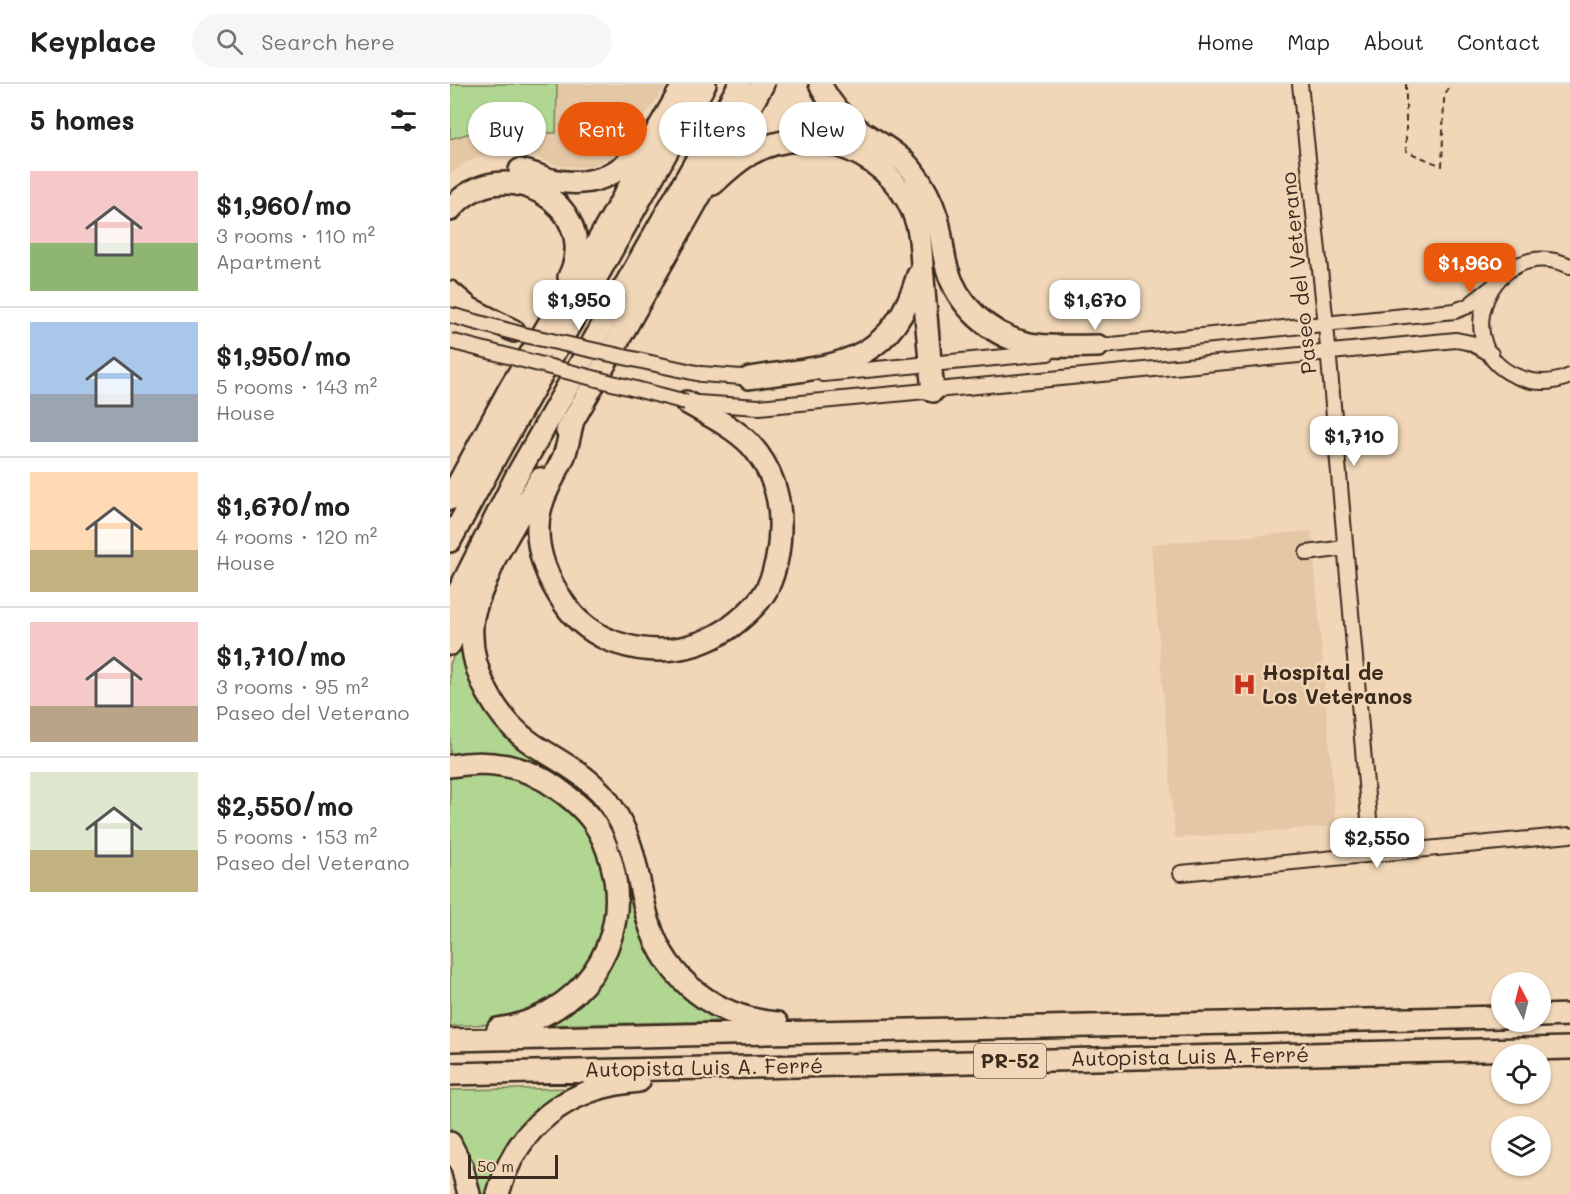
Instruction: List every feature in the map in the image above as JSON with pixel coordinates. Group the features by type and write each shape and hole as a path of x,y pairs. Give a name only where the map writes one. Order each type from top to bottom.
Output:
{"highway":[{"path":"450,500 510,388 644,161 653,138 684,84"},
{"path":"450,541 502,443 705,84"},
{"path":"450,609 516,477 740,84"},
{"path":"763,84 495,561 476,607 472,625 475,657 482,680 494,704 512,727 588,781 610,803 633,849 652,931 670,966 701,997 723,1010 762,1021 869,1022 930,1030"},
{"path":"820,84 832,105 845,119 902,159 918,178 937,219 952,282 971,311 997,332 1027,344 1098,346"},
{"path":"450,190 474,176 498,169 523,170 567,182 598,179 626,165 653,138"},
{"path":"701,194 751,153 763,148 798,141 834,144 865,157 882,169 908,202 920,232 933,391"},
{"path":"450,210 460,199 474,190 490,184 508,182 535,189 558,205 571,226 576,252 573,268 555,314"},
{"path":"749,378 840,362 855,357 875,345 895,326 911,299 921,263"},
{"path":"450,292 469,308 520,334"},
{"path":"573,420 564,455 552,477 538,518 540,549 551,582 573,615 605,639 636,649 670,651 719,636 745,615 766,589 778,556 780,537 779,501 775,487 761,459 750,445 731,428 686,402"},
{"path":"450,644 480,582 495,561"},
{"path":"450,766 477,763 517,768 535,774 573,800 586,813 603,839 614,871 617,902 613,930 602,958 589,979 566,1002 552,1011 515,1026 450,1034"},
{"path":"1551,1016 1570,1015"},
{"name":"Autopista Luis A. Ferré","path":"450,1040 1491,1017"},
{"name":"Autopista Luis A. Ferré","path":"450,1074 1570,1048"},
{"path":"498,1194 508,1164 521,1142 543,1118 570,1100 614,1084 714,1079 740,1068"},
{"path":"450,1143 462,1167 469,1194"}],"street":[{"name":"Paseo del Veterano","path":"1300,84 1326,325 1372,853"},
{"path":"450,315 520,334 700,374 749,378 931,365 1455,311 1468,306 1491,288 1507,271 1528,261 1552,260 1570,266"},
{"path":"1491,288 1482,309 1481,321 1482,333 1491,354"},
{"path":"450,341 686,402 759,407 1456,340 1471,343 1491,354 1507,371 1528,381 1551,382 1570,376"},
{"path":"1307,553 1346,548"},
{"path":"1181,873 1570,835"}],"path":[{"path":"1406,84 1406,151 1442,166 1444,100 1449,84"}],"shaded area":[{"path":"450,84 667,84 647,113 647,102 558,102 558,156 614,156 589,167 560,166 532,156 546,156 546,102 468,102 468,156 485,156 466,162 450,174"},
{"name":"Hospital de Los Veteranos","path":"1312,531 1336,826 1175,838 1151,544"}],"green space":[{"path":"450,84 557,84 556,133 546,133 546,102 468,102 468,134 450,139"},
{"path":"459,644 466,647 468,662 562,768 613,818 649,943 736,1021 538,1025 581,1000 595,987 610,963 623,922 577,792 450,761 450,664"},
{"path":"476,770 533,779 590,825 610,879 601,948 552,1006 492,1024 450,1026 450,774"},
{"path":"583,1088 549,1107 491,1194 478,1194 459,1141 450,1128 450,1090"}],"place":[{"name":"Hospital de Los Veteranos","path":"1244,685"}]}
